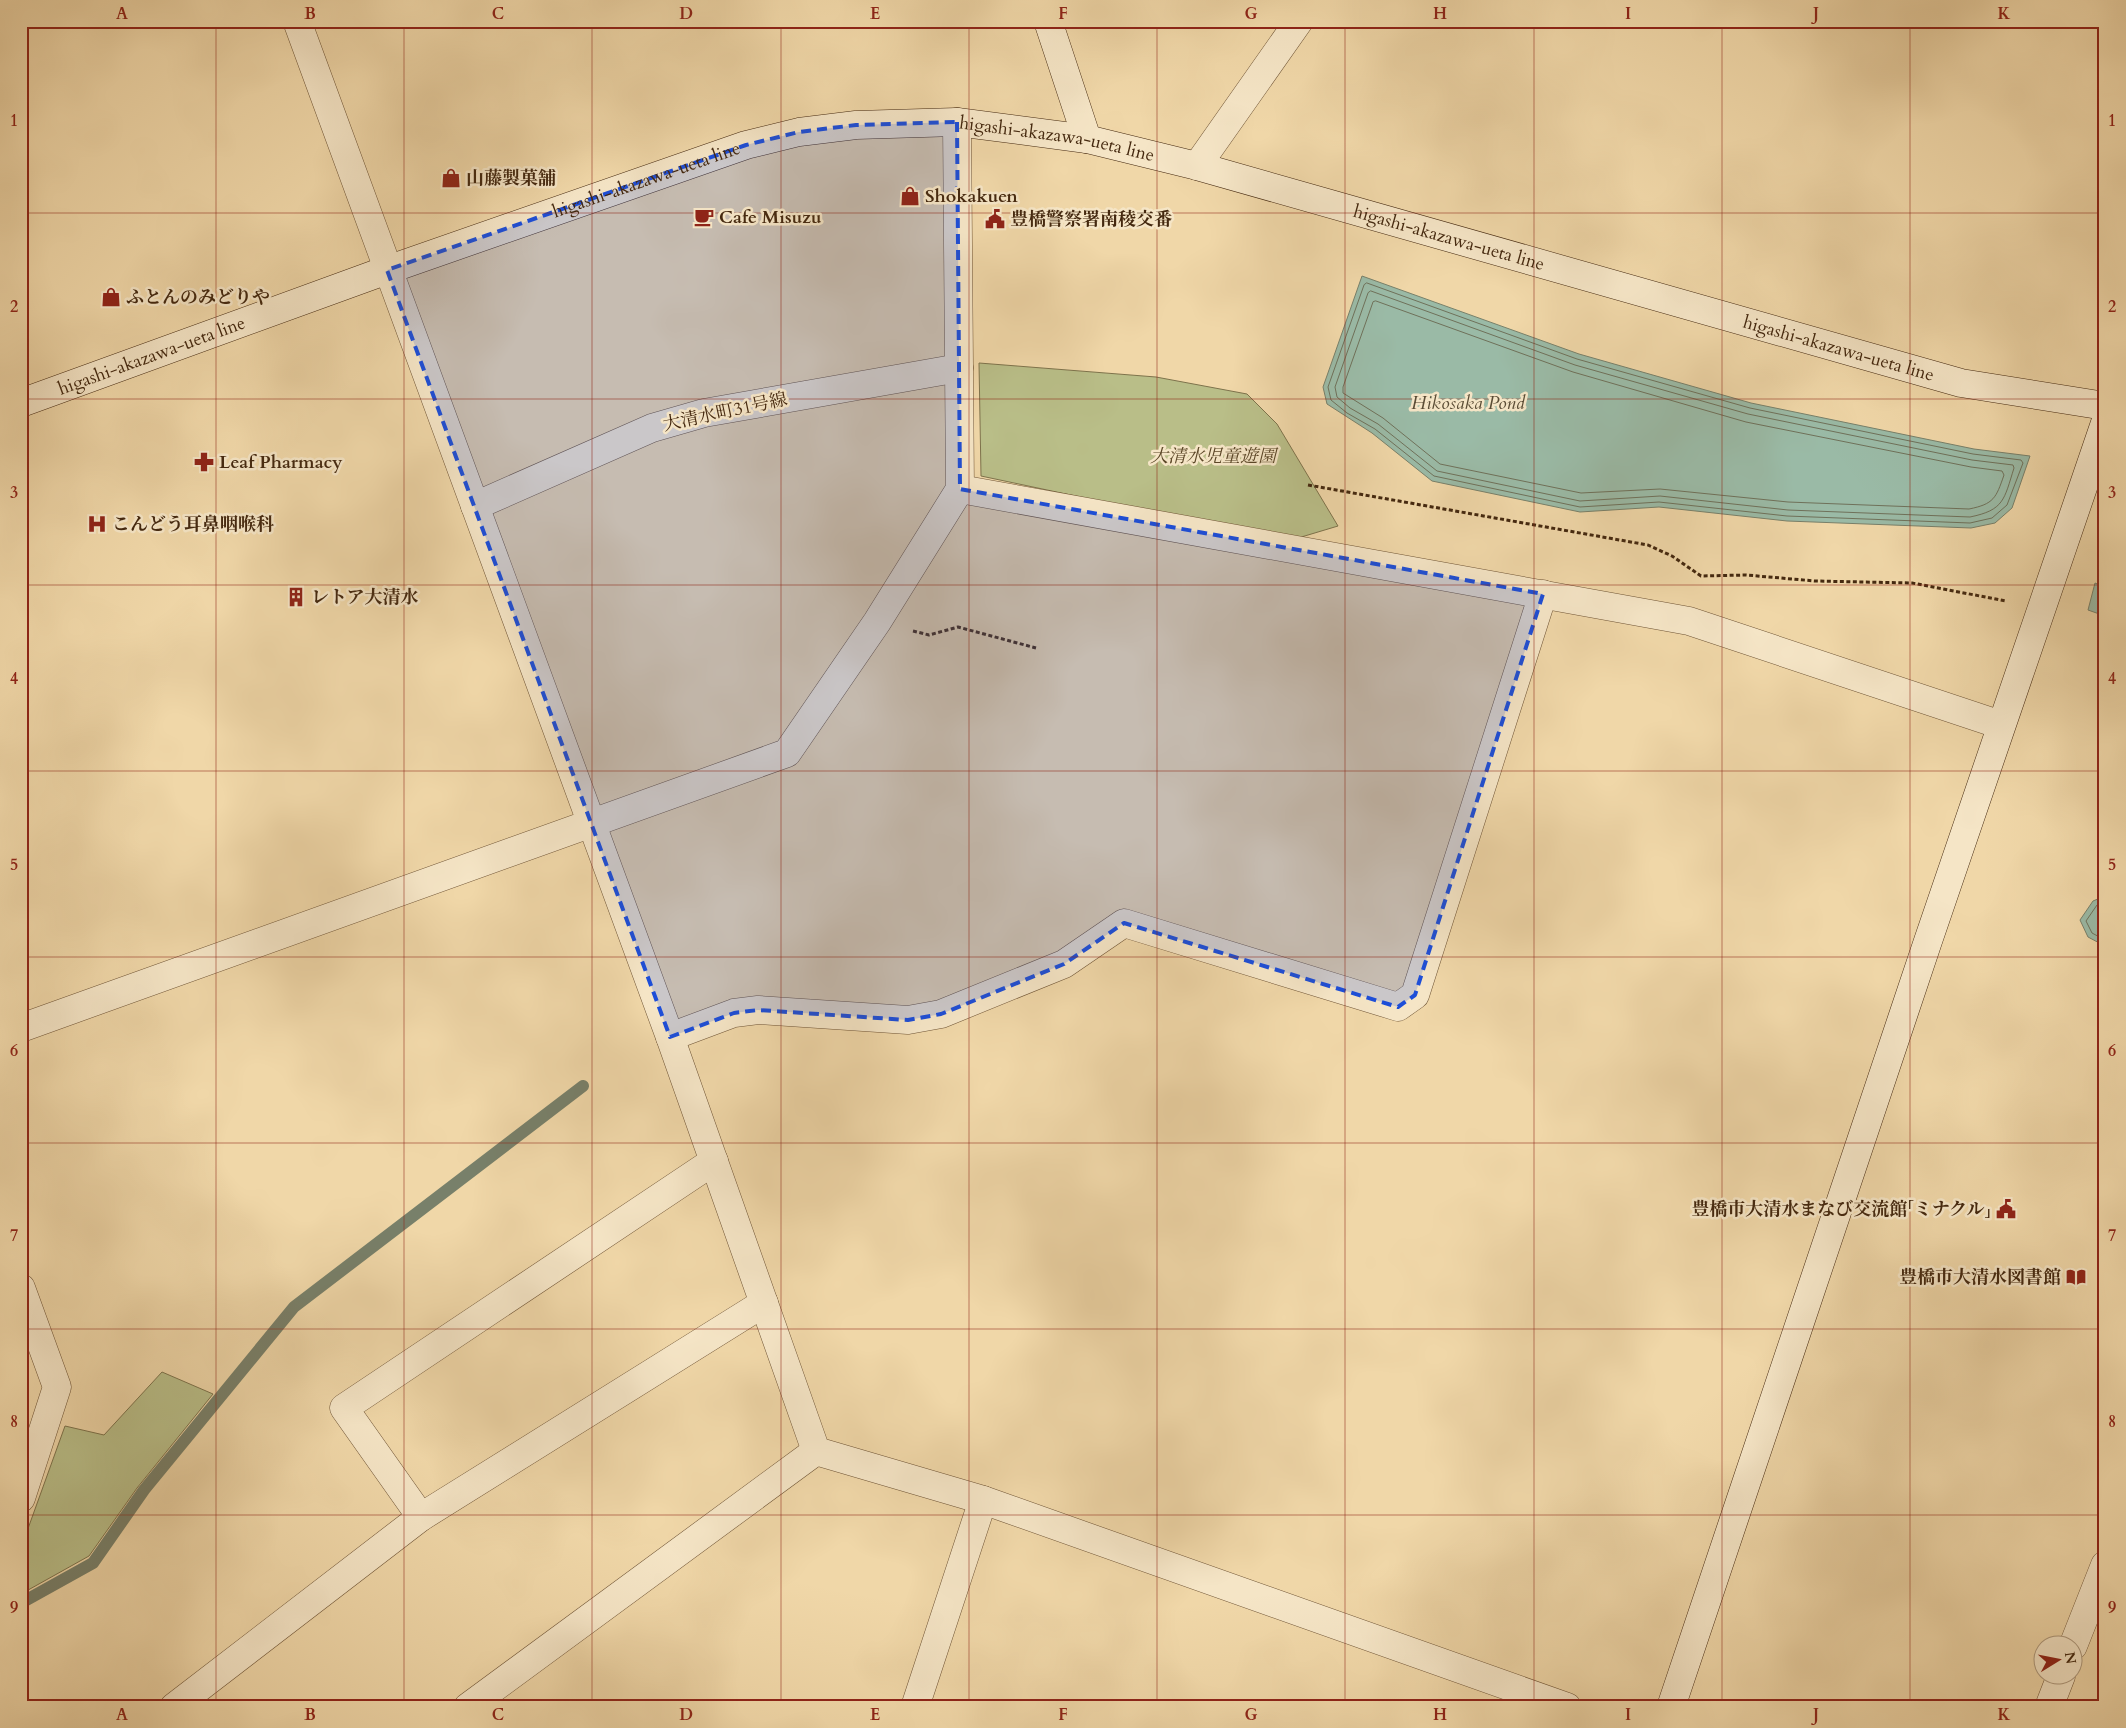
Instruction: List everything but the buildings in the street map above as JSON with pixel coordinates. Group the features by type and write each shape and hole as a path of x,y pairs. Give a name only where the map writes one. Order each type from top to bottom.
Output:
{"street":[{"path":"297,21 670,1037 816,1451"},
{"path":"1048,21 1087,139"},
{"path":"1197,166 1299,21"},
{"path":"21,1028 787,753 877,622 960,489 957,122"},
{"name":"higashi-akazawa-ueta line","path":"21,403 387,270 746,145 799,132 856,125 957,122 1087,139 1197,166 1961,383 2105,406"},
{"name":"大清水町31号線","path":"475,506 652,428 704,413 959,368"},
{"path":"1671,1707 2001,725 2105,423"},
{"path":"960,489 1688,621 2001,725"},
{"path":"670,1037 734,1013 758,1010 908,1020 941,1014 1064,964 1124,923 1398,1007 1415,995 1543,594"},
{"path":"421,1517 344,1408 714,1161"},
{"path":"21,1288 57,1387 21,1498"},
{"path":"174,1707 421,1517 764,1303"},
{"path":"816,1451 983,1500 1567,1707"},
{"path":"468,1707 816,1451"},
{"path":"916,1707 983,1500"},
{"path":"2077,1636 2105,1565"},
{"path":"2049,1707 2058,1686"}],"path":[{"path":"1308,485 1648,545 1672,556 1701,576 1746,575 1815,581 1912,583 2041,607"},
{"path":"877,622 929,636 958,628 1036,648"}],"highlighted area":[{"path":"957,122 960,489 1543,594 1415,995 1398,1007 1124,923 1064,964 941,1014 908,1020 758,1010 734,1013 670,1037 387,270 746,145 799,132 856,125"}],"green space":[{"name":"大清水児童遊園","path":"979,363 1156,377 1247,394 1277,424 1338,526 1288,541 981,476"},
{"path":"162,1372 213,1394 137,1488 89,1556 21,1594 21,1548 65,1426 104,1435"}],"water":[{"name":"Hikosaka Pond","path":"1362,276 1579,354 1751,403 1974,449 2030,456 2012,508 1995,523 1971,528 1787,521 1659,507 1580,512 1432,481 1372,433 1327,404 1323,387"},
{"path":"2095,583 2105,587 2105,616 2088,610"},
{"path":"2105,896 2105,946 2088,937 2080,920 2093,901"}],"waterway":[{"path":"21,1603 93,1563 144,1490 294,1307 583,1086"}],"place":[{"name":"山藤製菓舗","path":"451,178"},
{"name":"Shokakuen","path":"910,196"},
{"name":"Cafe Misuzu","path":"704,217"},
{"name":"豊橋警察署南稜交番","path":"995,219"},
{"name":"ふとんのみどりや","path":"111,297"},
{"name":"Leaf Pharmacy","path":"204,462"},
{"name":"こんどう耳鼻咽喉科","path":"97,524"},
{"name":"レトア大清水","path":"296,597"},
{"name":"豊橋市大清水まなび交流館「ミナクル」","path":"2006,1209"},
{"name":"豊橋市大清水図書館","path":"2076,1277"}]}
